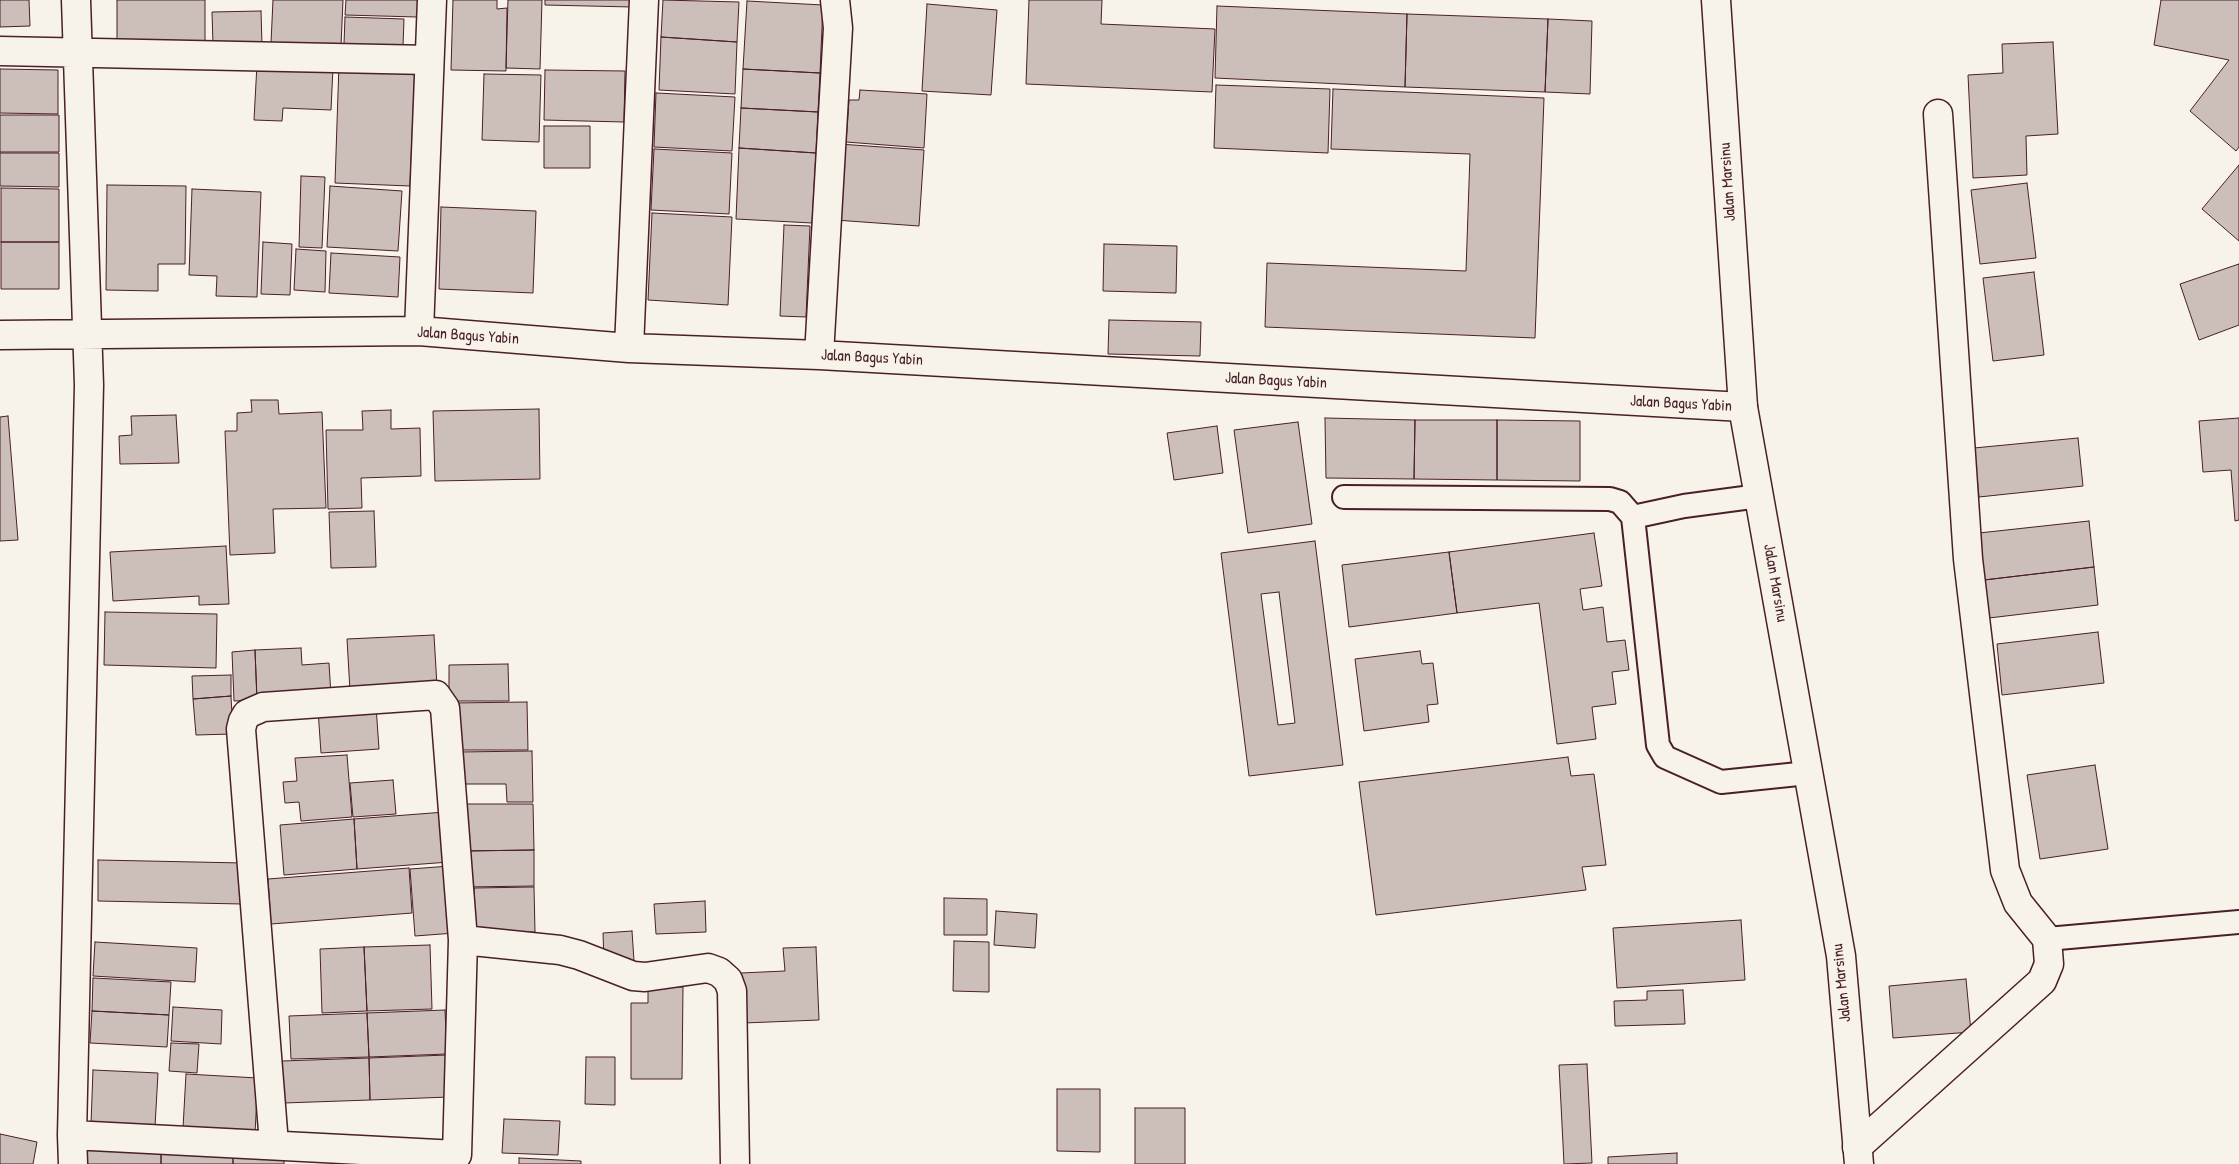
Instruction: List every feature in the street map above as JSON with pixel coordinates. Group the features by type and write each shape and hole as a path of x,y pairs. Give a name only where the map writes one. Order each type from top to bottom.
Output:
{"street":[{"path":"73,1164 72,1135 89,385 76,0"},
{"path":"419,331 432,0"},
{"path":"629,348 644,0"},
{"path":"819,355 838,28 835,0"},
{"name":"Jalan Marsinu","path":"1716,0 1743,407 1841,956 1858,1156"},
{"path":"0,51 429,60"},
{"path":"1858,1156 2042,981 2049,964 2047,939 2018,903 2005,870 1968,559 1938,114"},
{"name":"Jalan Bagus Yabin","path":"0,335 419,331 629,348 819,355 1743,407"},
{"path":"72,1135 274,1144 458,1159 463,940 445,708 440,698 430,694 263,707 247,714 241,729 274,1144"},
{"path":"463,940 560,950 579,955 633,976 644,977 708,968 718,972 728,980 732,991 735,1164"}],"lane":[{"path":"1633,517 1684,506 1759,496"},
{"path":"1344,497 1610,498 1620,502 1633,517 1658,744 1665,757 1721,782 1808,773"},
{"path":"2047,939 2239,922"}],"building":[{"path":"0,0 29,0 30,26 0,27"},
{"path":"117,0 205,0 205,45 117,45"},
{"path":"273,0 343,0 341,46 271,43"},
{"path":"346,0 418,0 417,17 345,15"},
{"path":"453,0 497,0 497,9 507,8 506,71 451,70"},
{"path":"508,0 542,0 540,69 506,68"},
{"path":"545,0 632,0 632,7 545,5"},
{"path":"663,0 739,2 737,42 661,37"},
{"path":"1029,0 1102,0 1101,24 1215,29 1212,92 1026,84"},
{"path":"2161,0 2239,0 2239,147 2236,151 2190,111 2229,60 2154,45"},
{"path":"747,1 823,5 820,73 743,69"},
{"path":"927,4 997,10 991,95 922,91"},
{"path":"1217,6 1407,14 1405,87 1215,78"},
{"path":"261,11 262,45 213,45 212,12"},
{"path":"1407,14 1548,19 1545,92 1405,87"},
{"path":"345,17 404,19 403,46 344,44"},
{"path":"1548,19 1592,21 1590,94 1545,92"},
{"path":"661,37 737,42 735,94 659,90"},
{"path":"2053,42 2058,134 2026,136 2027,175 1973,178 1968,75 2003,73 2002,44"},
{"path":"257,64 333,67 331,110 283,108 282,121 254,120"},
{"path":"339,64 415,66 410,186 335,183"},
{"path":"0,69 58,70 58,114 0,113"},
{"path":"743,69 820,73 818,112 741,108"},
{"path":"545,70 625,71 624,122 544,120"},
{"path":"484,74 541,75 539,142 482,140"},
{"path":"1216,85 1330,89 1328,153 1214,148"},
{"path":"1333,89 1544,98 1535,338 1265,327 1267,263 1466,271 1470,154 1331,149"},
{"path":"860,90 927,94 924,148 846,142 849,100 859,100"},
{"path":"656,93 735,97 732,151 654,147"},
{"path":"741,108 818,112 816,153 739,148"},
{"path":"0,115 59,115 59,152 0,152"},
{"path":"544,126 590,126 590,168 544,168"},
{"path":"839,144 924,150 919,226 835,220"},
{"path":"739,148 816,153 812,223 736,219"},
{"path":"654,149 732,153 729,214 651,210"},
{"path":"0,153 59,153 59,187 0,186"},
{"path":"2239,165 2239,241 2202,209"},
{"path":"301,176 325,177 322,248 299,247"},
{"path":"2027,183 2036,258 1980,264 1971,190"},
{"path":"107,185 186,186 185,264 158,264 158,291 106,290"},
{"path":"330,186 402,191 398,251 327,247"},
{"path":"1,188 59,189 59,242 1,242"},
{"path":"192,189 261,192 257,297 216,296 217,276 189,275"},
{"path":"441,207 536,211 533,293 439,289"},
{"path":"652,213 732,217 728,305 648,300"},
{"path":"784,225 810,226 806,317 780,316"},
{"path":"1,242 59,242 59,289 1,289"},
{"path":"263,242 292,244 290,295 261,294"},
{"path":"1104,244 1177,246 1176,293 1103,291"},
{"path":"296,249 326,251 325,292 294,290"},
{"path":"331,253 400,257 398,297 329,293"},
{"path":"2239,264 2239,325 2199,340 2180,284"},
{"path":"2034,272 2044,355 1993,361 1983,278"},
{"path":"1109,320 1201,322 1200,356 1108,354"},
{"path":"251,400 278,400 279,414 322,412 326,508 273,509 275,553 230,555 225,431 237,431 237,413 252,412"},
{"path":"539,409 540,479 435,481 433,411"},
{"path":"391,410 391,429 420,428 421,476 361,478 362,508 328,509 326,430 363,430 362,411"},
{"path":"176,415 179,463 120,464 119,436 132,435 131,416"},
{"path":"8,416 18,540 0,541 0,417"},
{"path":"1325,418 1415,420 1414,479 1326,478"},
{"path":"2239,418 2239,520 2235,521 2231,470 2203,472 2199,421"},
{"path":"1415,420 1497,420 1497,480 1414,479"},
{"path":"1497,420 1580,421 1580,481 1497,480"},
{"path":"1298,422 1312,524 1248,533 1234,430"},
{"path":"1217,426 1223,473 1174,480 1167,433"},
{"path":"2078,438 2083,486 1979,497 1974,448"},
{"path":"374,511 376,567 331,568 329,512"},
{"path":"2089,521 2094,567 1984,580 1979,533"},
{"path":"1594,533 1602,586 1580,589 1583,610 1603,607 1607,642 1625,640 1629,670 1612,672 1616,704 1592,707 1596,739 1557,744 1539,603 1457,613 1449,552"},
{"path":"1315,541 1343,765 1249,776 1221,553","holes":["1279,592 1295,723 1278,725 1261,594"]},
{"path":"226,546 229,604 199,605 199,596 113,601 110,552"},
{"path":"1449,552 1457,613 1349,627 1342,565"},
{"path":"2094,567 2098,605 1989,618 1984,580"},
{"path":"105,612 217,614 216,668 104,665"},
{"path":"2098,632 2104,683 2002,695 1997,644"},
{"path":"434,635 437,686 350,691 347,639"},
{"path":"301,648 302,665 329,663 331,696 257,700 255,650"},
{"path":"255,650 257,700 234,701 232,652"},
{"path":"1420,651 1422,664 1433,663 1438,704 1427,705 1429,722 1364,731 1355,659"},
{"path":"508,664 509,701 449,701 449,665"},
{"path":"231,675 231,696 193,699 192,676"},
{"path":"231,696 233,734 196,735 193,699"},
{"path":"527,702 528,750 454,750 453,703"},
{"path":"376,706 379,749 321,753 318,710"},
{"path":"532,751 533,802 507,802 506,784 459,784 459,752"},
{"path":"347,755 352,817 301,821 299,802 285,803 283,782 297,781 295,758"},
{"path":"1568,757 1571,776 1594,774 1606,865 1582,867 1586,890 1376,915 1359,782"},
{"path":"2095,765 2108,849 2040,859 2027,775"},
{"path":"393,780 396,814 353,817 350,783"},
{"path":"463,804 533,804 534,850 464,851"},
{"path":"445,812 449,862 357,869 354,819"},
{"path":"354,819 357,869 284,875 280,825"},
{"path":"534,850 534,886 465,887 464,851"},
{"path":"98,860 243,863 242,904 98,901"},
{"path":"450,866 455,933 415,936 410,869"},
{"path":"409,868 412,913 271,924 268,879"},
{"path":"534,887 535,932 475,933 474,888"},
{"path":"944,898 987,899 987,935 944,935"},
{"path":"705,901 706,932 656,934 654,904"},
{"path":"996,911 1037,914 1035,948 994,945"},
{"path":"1741,920 1745,980 1617,988 1613,928"},
{"path":"632,931 634,961 604,962 603,933"},
{"path":"954,941 989,942 989,992 953,991"},
{"path":"95,942 197,948 195,982 93,976"},
{"path":"430,945 432,1009 367,1011 364,947"},
{"path":"364,947 367,1011 322,1013 320,949"},
{"path":"816,947 819,1020 744,1023 741,973 785,971 783,948"},
{"path":"93,978 171,982 169,1015 92,1011"},
{"path":"1966,979 1971,1032 1893,1038 1889,986"},
{"path":"648,987 683,987 682,1079 631,1079 631,1003 648,1003"},
{"path":"1683,990 1685,1024 1615,1026 1614,1001 1647,1000 1647,991"},
{"path":"173,1007 222,1010 221,1044 171,1041"},
{"path":"445,1010 447,1054 369,1057 367,1013"},
{"path":"92,1011 169,1015 167,1047 90,1043"},
{"path":"367,1013 369,1057 291,1059 289,1016"},
{"path":"171,1043 199,1044 197,1073 169,1071"},
{"path":"447,1055 449,1097 370,1100 369,1058"},
{"path":"586,1057 615,1057 615,1105 585,1104"},
{"path":"369,1058 370,1100 284,1103 282,1061"},
{"path":"1587,1064 1592,1163 1564,1164 1559,1065"},
{"path":"93,1070 158,1073 155,1127 91,1124"},
{"path":"186,1074 258,1078 255,1133 183,1128"},
{"path":"1057,1089 1100,1089 1100,1152 1057,1151"},
{"path":"1135,1108 1185,1108 1185,1164 1135,1164"},
{"path":"504,1119 560,1121 558,1155 502,1153"},
{"path":"0,1134 37,1142 33,1164 0,1164"},
{"path":"85,1145 161,1147 161,1164 84,1164"},
{"path":"161,1147 233,1148 233,1164 161,1164"},
{"path":"233,1148 284,1149 284,1164 233,1164"},
{"path":"1677,1153 1677,1164 1608,1164 1608,1157"},
{"path":"519,1158 581,1161 581,1164 519,1164"}]}
